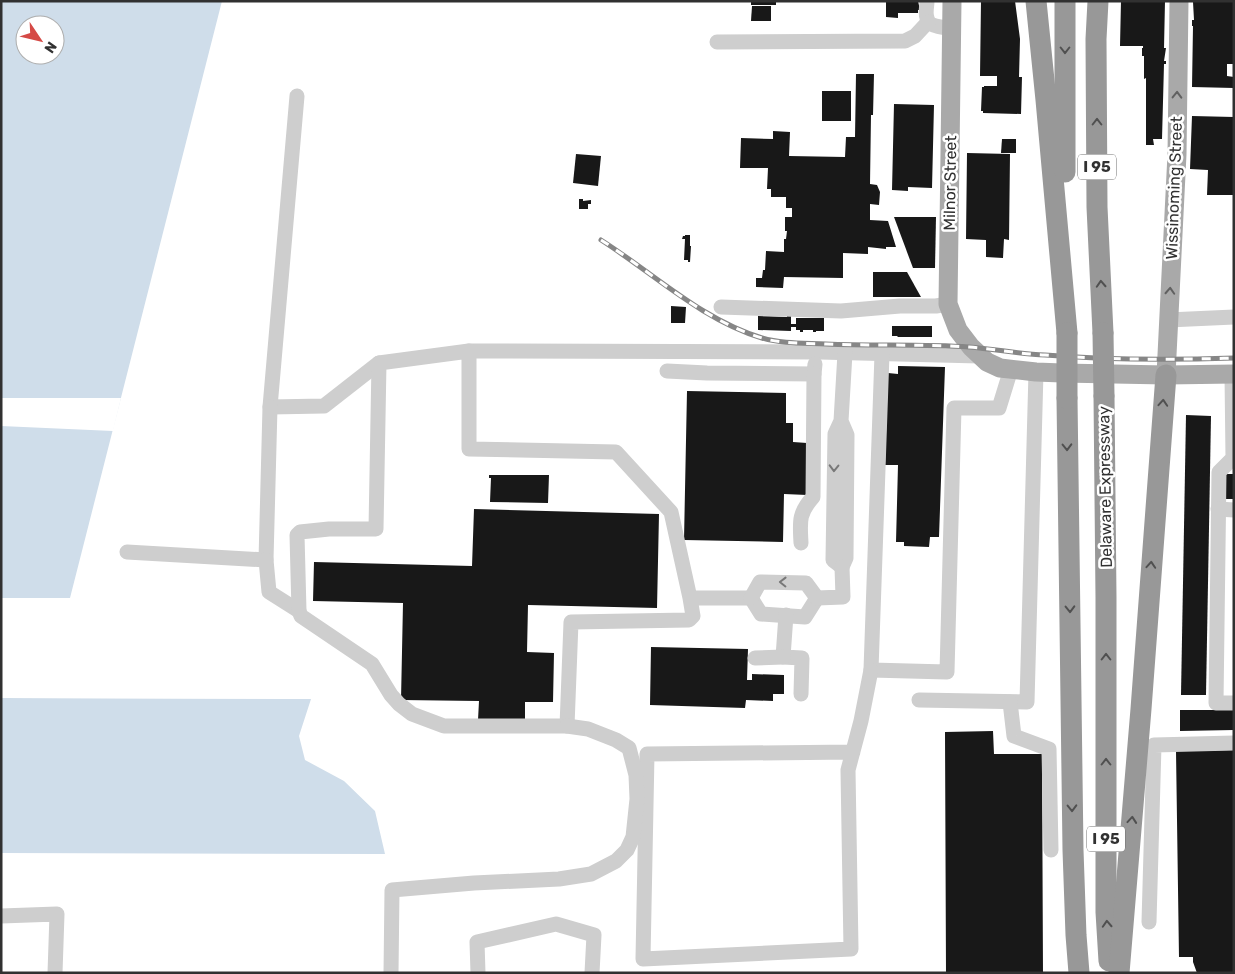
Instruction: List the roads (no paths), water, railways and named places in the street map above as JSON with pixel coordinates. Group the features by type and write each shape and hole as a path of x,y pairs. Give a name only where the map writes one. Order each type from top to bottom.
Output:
{"highway":[{"path":"1036,1 1067,333"},
{"name":"I 95","path":"1065,1 1065,211 1072,850 1079,973"},
{"name":"Delaware Expressway","path":"1098,1 1096,39 1097,207 1103,333 1106,597 1106,912 1110,973"},
{"path":"1119,973 1166,375"}],"main road":[{"name":"Milnor Street","path":"952,1 948,304 958,330 979,356"},
{"name":"Wissinoming Street","path":"1166,375 1176,154 1178,1"},
{"path":"979,356 996,367 1036,372 1166,375 1233,374"}],"lane":[{"path":"927,1 926,18 928,22 952,28"},
{"path":"717,42 905,40 915,36 928,22"},
{"path":"297,96 270,407 266,560 270,592 299,611"},
{"path":"721,307 842,312 900,306 948,304"},
{"path":"1168,320 1234,317"},
{"path":"270,407 324,406 378,363 469,351 816,352 979,356"},
{"path":"469,351 469,449 616,452 671,512 693,616 689,620 571,622 567,726"},
{"path":"801,543 800,521 805,507 813,497 814,374 816,352"},
{"path":"817,598 843,598 842,567 833,560 835,434 841,421 845,353"},
{"path":"853,752 647,754 642,959 851,950 848,770 862,721 871,670 877,354"},
{"path":"378,363 376,529 310,531 300,532 297,535 299,611 301,616 372,664 391,695 412,714 444,726 567,726 588,729 616,740 629,748 636,775 637,799 633,837 627,850 616,861 591,874 559,879 474,883 392,890 391,973"},
{"path":"871,670 948,672 954,408 999,408 1011,369"},
{"path":"667,371 707,374 814,374"},
{"path":"919,700 1027,702 1036,372"},
{"path":"1233,374 1232,458 1219,472 1226,510 1216,703 1234,703"},
{"path":"127,552 266,560"},
{"path":"751,598 760,582 806,583 817,598"},
{"path":"690,598 751,598"},
{"path":"751,598 761,614 805,617 817,598"},
{"path":"783,657 786,615"},
{"path":"755,658 802,658 801,694"},
{"path":"1010,702 1014,736 1049,749 1051,850"},
{"path":"1150,922 1154,745 1234,743"},
{"path":"1,916 57,914 55,973"},
{"path":"478,973 477,942 556,924 594,935 592,973"}],"water":[{"path":"1,1 222,1 70,598 1,598"},
{"path":"1,698 311,699 299,736 305,760 344,781 375,811 385,854 1,853"}],"railway":[{"path":"601,240 698,308 740,330 770,340 844,345 969,347 1092,358 1234,358"}]}
